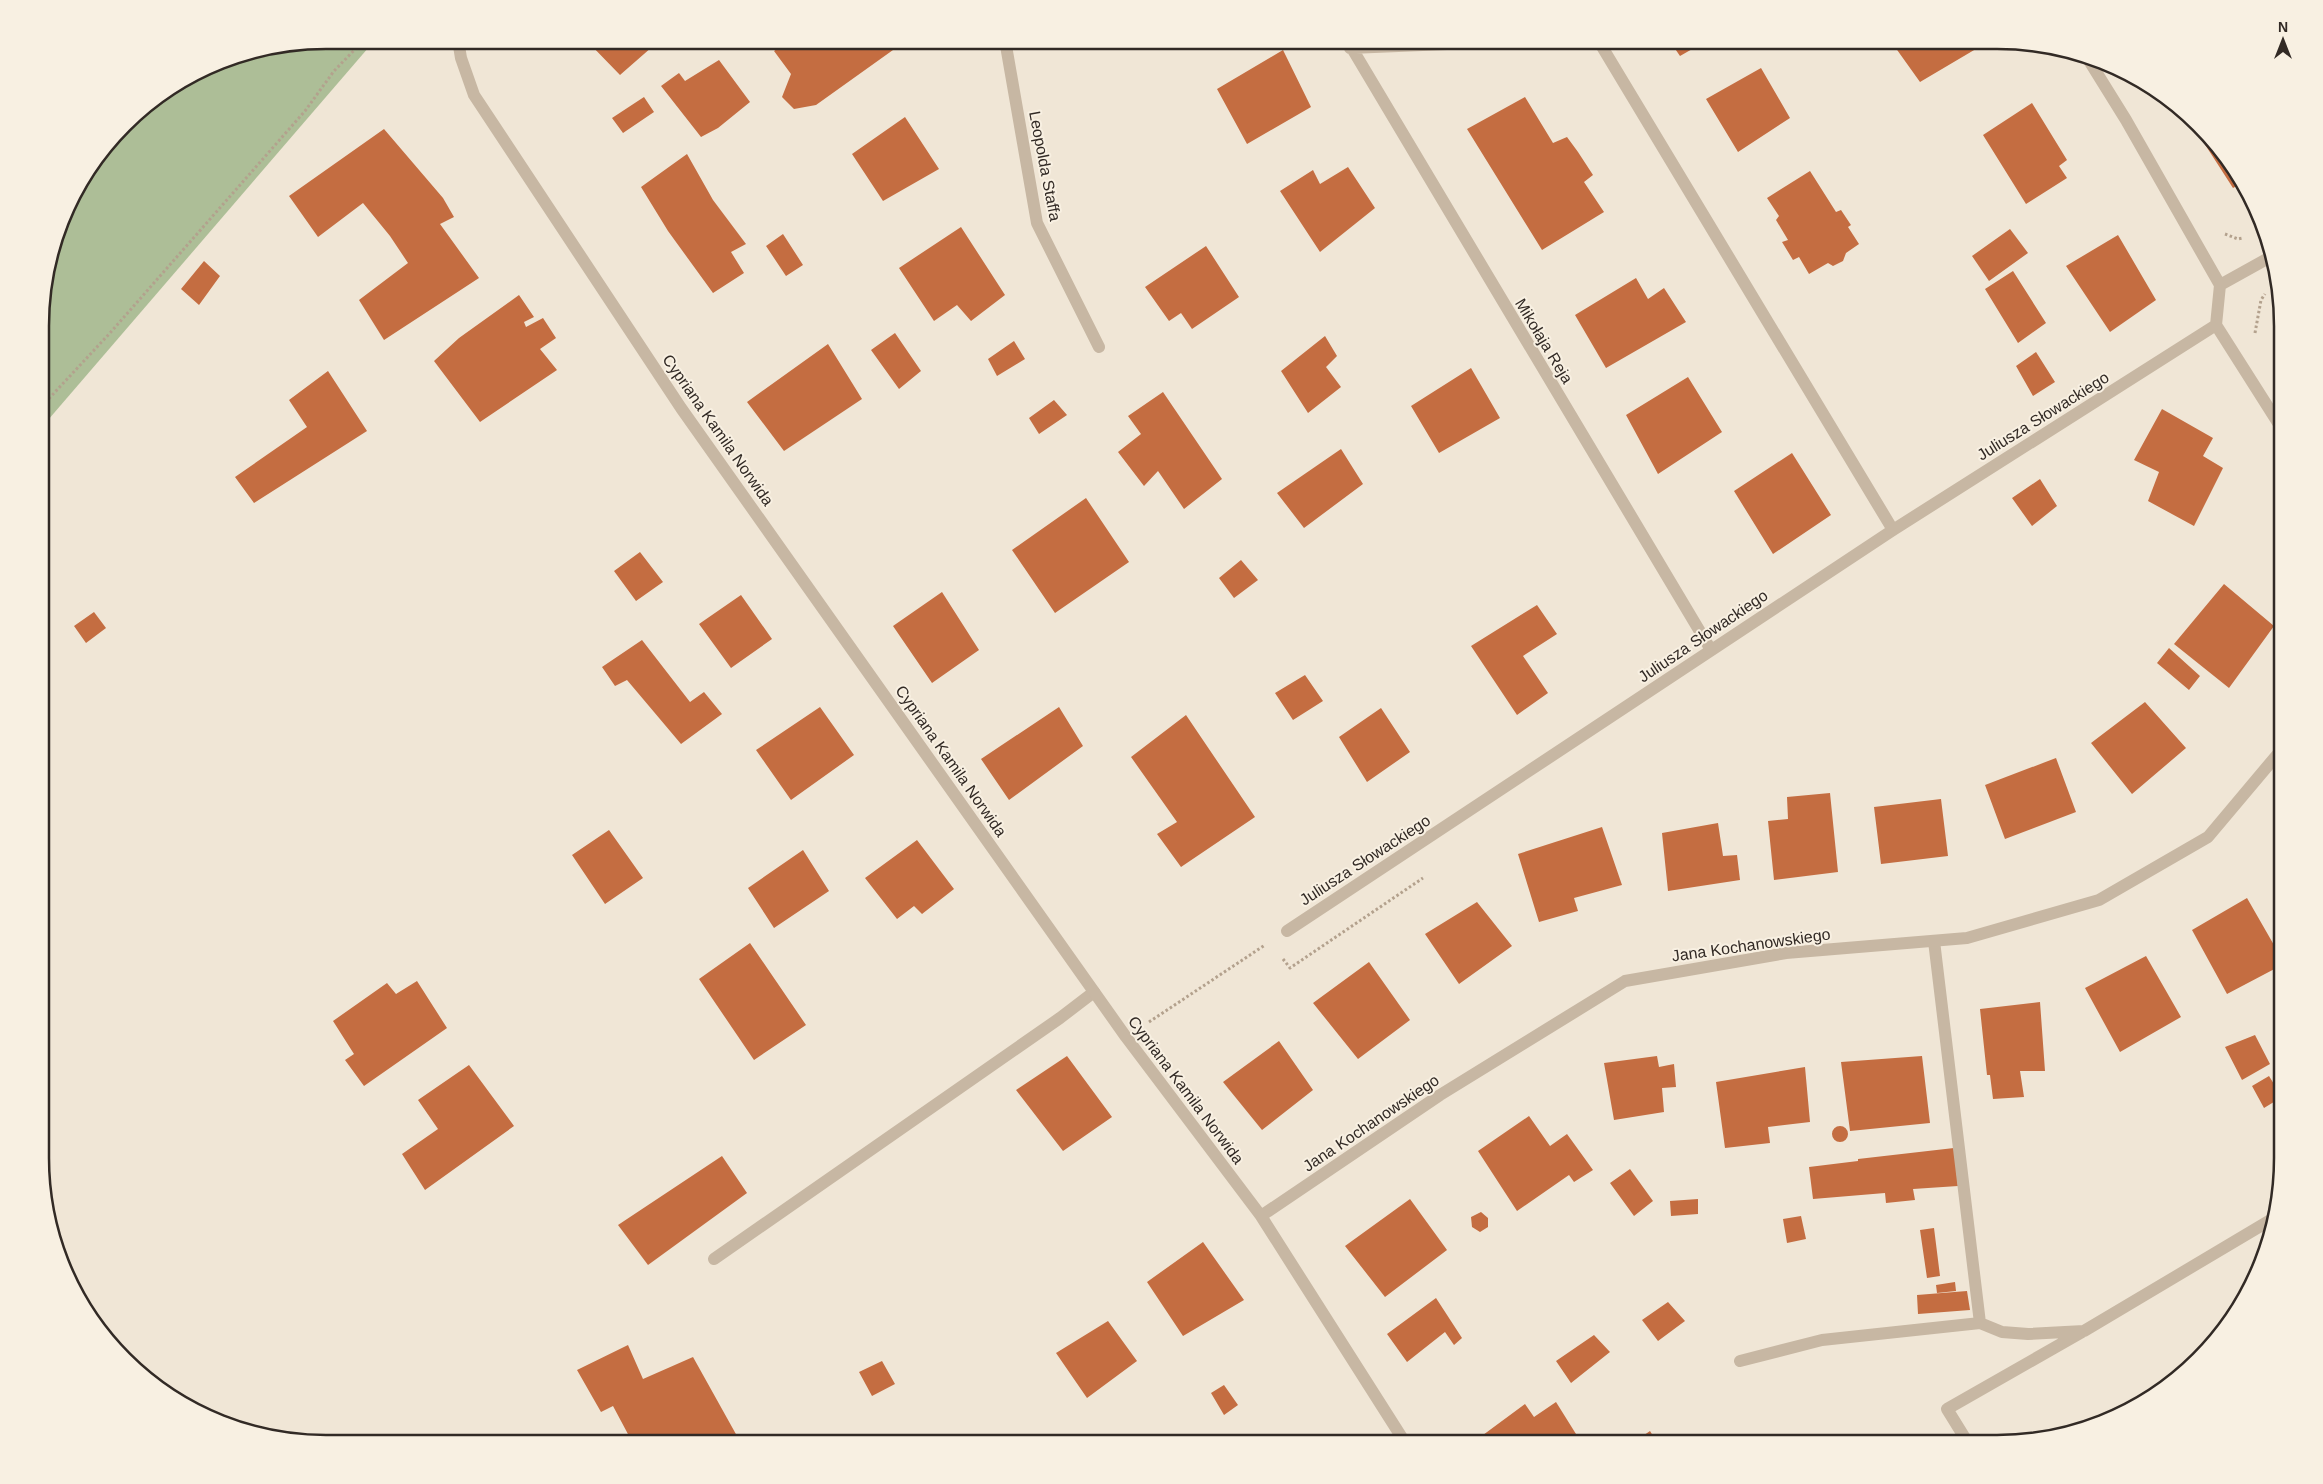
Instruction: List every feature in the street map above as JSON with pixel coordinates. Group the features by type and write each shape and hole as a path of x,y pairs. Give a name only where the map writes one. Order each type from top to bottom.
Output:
{"street":[{"name":"Cypriana Kamila Norwida","path":"460,49 474,94 681,408 1126,1037 1261,1216 1400,1435"},
{"name":"Leopolda Staffa","path":"1007,49 1037,223 1099,346"},
{"name":"Mikołaja Reja","path":"1351,49 1711,650"},
{"path":"1603,49 1893,530"},
{"path":"2092,66 2126,120 2220,284 2216,325 2274,416"},
{"path":"2220,284 2266,258"},
{"name":"Juliusza Słowackiego","path":"1287,931 1893,530 2216,325"},
{"name":"Jana Kochanowskiego","path":"1261,1216 1440,1095 1625,981 1786,953 1967,938 2099,900 2208,837 2274,758"},
{"path":"1934,940 1980,1323"},
{"path":"714,1259 1094,992"},
{"path":"1963,1435 1947,1409 2084,1331 2267,1222"},
{"path":"1740,1362 1822,1340 1980,1323 2002,1332 2028,1334 2084,1331"}],"path":[{"path":"49,398 110,333 305,111 334,71 355,49"},
{"path":"2254,334 2261,300 2266,293"},
{"path":"1126,1037 1287,931"}],"green space":[{"path":"308,49 367,49 49,419 49,308 58,254 77,203 95,172 118,143 143,118 172,95 203,77 237,63 272,54"}],"building":[{"path":"595,49 650,49 620,75"},
{"path":"777,49 894,49 816,105 794,109 782,97 791,74 774,51"},
{"path":"1675,49 1692,49 1680,56"},
{"path":"1896,49 1976,49 1920,82"},
{"path":"1283,50 1311,107 1247,144 1217,89"},
{"path":"719,60 750,102 718,128 701,137 661,86 679,73 685,81"},
{"path":"1761,68 1790,118 1738,152 1706,99"},
{"path":"644,97 654,112 623,133 612,118"},
{"path":"1525,97 1553,143 1567,137 1578,152 1593,175 1584,182 1604,212 1542,250 1467,129"},
{"path":"2032,103 2067,160 2059,166 2067,178 2026,204 1983,135"},
{"path":"905,117 939,169 883,201 852,154"},
{"path":"384,129 443,198 454,217 440,224 479,278 384,340 359,300 408,263 390,236 363,203 318,237 289,196"},
{"path":"2202,139 2228,172 2236,186 2233,188"},
{"path":"687,154 713,200 746,244 731,252 744,273 713,293 668,231 641,187"},
{"path":"1348,167 1375,208 1320,252 1280,191 1313,170 1320,184"},
{"path":"1810,171 1836,212 1841,210 1851,225 1848,227 1859,244 1846,253 1843,261 1833,266 1828,263 1809,274 1799,257 1793,260 1782,242 1788,240 1776,220 1779,216 1767,198"},
{"path":"961,227 1005,295 971,321 957,305 934,321 899,268"},
{"path":"2010,229 2028,253 1989,281 1972,256"},
{"path":"783,234 803,265 786,276 766,246"},
{"path":"2118,235 2156,300 2110,332 2066,266"},
{"path":"1206,246 1239,297 1192,329 1181,313 1169,321 1145,287"},
{"path":"204,261 220,276 199,305 181,289"},
{"path":"2013,271 2046,323 2018,343 1985,289"},
{"path":"1636,278 1648,299 1664,288 1686,322 1606,368 1575,315"},
{"path":"519,295 534,317 524,322 526,327 543,318 556,338 540,349 557,370 480,422 434,361 459,338"},
{"path":"895,333 921,371 899,389 871,350"},
{"path":"1325,336 1337,356 1326,367 1341,387 1308,413 1281,371"},
{"path":"1014,341 1025,359 997,376 988,359"},
{"path":"828,344 862,399 784,451 747,402"},
{"path":"2036,352 2055,382 2033,396 2016,366"},
{"path":"1471,368 1500,418 1439,453 1411,406"},
{"path":"328,371 367,431 254,503 235,477 307,427 289,400"},
{"path":"1688,377 1722,432 1658,474 1626,415"},
{"path":"1163,392 1222,479 1184,509 1158,471 1144,486 1118,452 1141,434 1128,416"},
{"path":"1054,400 1067,415 1039,434 1029,418"},
{"path":"2162,409 2213,438 2203,456 2223,468 2194,526 2148,501 2159,472 2134,460"},
{"path":"1341,449 1363,484 1304,528 1277,493"},
{"path":"1792,453 1831,515 1773,554 1734,491"},
{"path":"2040,479 2057,506 2032,526 2012,498"},
{"path":"1086,498 1129,562 1055,613 1012,550"},
{"path":"640,552 663,582 636,601 614,571"},
{"path":"1241,560 1258,580 1234,598 1219,578"},
{"path":"2224,584 2274,626 2229,688 2174,644"},
{"path":"942,592 979,650 932,683 893,626"},
{"path":"741,595 772,639 731,668 699,624"},
{"path":"1537,605 1557,634 1523,656 1548,693 1517,715 1471,646"},
{"path":"94,612 106,628 86,643 74,626"},
{"path":"642,640 690,702 704,692 722,714 681,744 627,680 615,686 602,667"},
{"path":"2169,648 2200,676 2189,690 2157,663"},
{"path":"1305,675 1323,701 1293,720 1275,693"},
{"path":"2145,702 2186,748 2132,794 2091,743"},
{"path":"820,707 854,755 791,800 756,750"},
{"path":"1059,707 1083,746 1009,800 981,759"},
{"path":"1381,708 1410,752 1367,782 1339,737"},
{"path":"1186,715 1255,817 1181,867 1157,834 1177,822 1131,757"},
{"path":"2056,758 2076,812 2005,839 1985,785"},
{"path":"1830,793 1838,872 1774,880 1768,821 1788,819 1787,797"},
{"path":"1941,799 1948,856 1881,864 1874,807"},
{"path":"1718,823 1723,856 1737,855 1740,880 1668,891 1662,833"},
{"path":"1602,827 1622,885 1574,898 1578,911 1539,922 1518,854"},
{"path":"609,830 643,878 605,904 572,855"},
{"path":"917,840 954,889 922,914 914,906 897,919 865,878"},
{"path":"803,850 829,891 774,928 748,888"},
{"path":"2247,898 2274,945 2274,969 2227,994 2192,930"},
{"path":"1477,902 1512,946 1459,984 1425,934"},
{"path":"750,943 806,1025 754,1060 699,979"},
{"path":"2146,956 2181,1017 2120,1052 2085,988"},
{"path":"1369,962 1410,1020 1358,1059 1313,1003"},
{"path":"417,981 447,1028 364,1086 345,1060 354,1054 333,1021 387,983 396,994"},
{"path":"2040,1002 2045,1071 2020,1071 2024,1097 1993,1099 1990,1075 1987,1075 1980,1009"},
{"path":"2255,1035 2270,1064 2242,1080 2225,1047"},
{"path":"1279,1041 1313,1090 1262,1130 1223,1082"},
{"path":"1067,1056 1112,1117 1063,1151 1016,1090"},
{"path":"1657,1056 1659,1067 1674,1064 1676,1087 1662,1088 1664,1112 1614,1120 1604,1063"},
{"path":"1922,1056 1930,1123 1850,1131 1841,1062"},
{"path":"469,1065 514,1126 425,1190 402,1154 438,1129 418,1100"},
{"path":"1805,1067 1810,1122 1768,1127 1770,1143 1725,1148 1716,1082"},
{"path":"2269,1076 2274,1084 2274,1102 2264,1108 2252,1086"},
{"path":"1529,1116 1550,1146 1567,1134 1593,1170 1574,1182 1569,1175 1517,1211 1478,1151"},
{"path":"1837,1126 1843,1126 1848,1131 1846,1140 1837,1142 1832,1137 1832,1131"},
{"path":"1954,1148 1958,1186 1913,1189 1915,1200 1886,1203 1885,1193 1813,1199 1809,1167 1858,1161 1858,1159"},
{"path":"722,1156 747,1193 648,1265 618,1225"},
{"path":"1630,1169 1653,1201 1634,1216 1610,1183"},
{"path":"1410,1199 1447,1250 1385,1297 1345,1246"},
{"path":"1698,1199 1698,1214 1671,1216 1670,1201"},
{"path":"1481,1212 1488,1218 1488,1227 1480,1232 1472,1227 1471,1217"},
{"path":"1801,1216 1806,1239 1787,1243 1783,1219"},
{"path":"1934,1228 1940,1276 1927,1278 1920,1230"},
{"path":"1203,1242 1244,1300 1183,1336 1147,1282"},
{"path":"1955,1282 1956,1291 1937,1293 1936,1285"},
{"path":"1967,1291 1970,1310 1918,1314 1917,1295"},
{"path":"1436,1298 1462,1338 1454,1345 1445,1332 1407,1362 1387,1334"},
{"path":"1668,1302 1685,1321 1658,1341 1642,1320"},
{"path":"1108,1321 1137,1361 1087,1398 1056,1353"},
{"path":"1594,1335 1610,1352 1571,1383 1556,1361"},
{"path":"628,1345 643,1379 693,1357 736,1435 628,1435 613,1406 601,1412 577,1370"},
{"path":"882,1361 895,1384 872,1396 859,1372"},
{"path":"1224,1385 1238,1405 1224,1415 1211,1393"},
{"path":"1556,1402 1576,1434 1483,1435 1525,1404 1534,1417"},
{"path":"1650,1431 1652,1435 1644,1435"}]}
